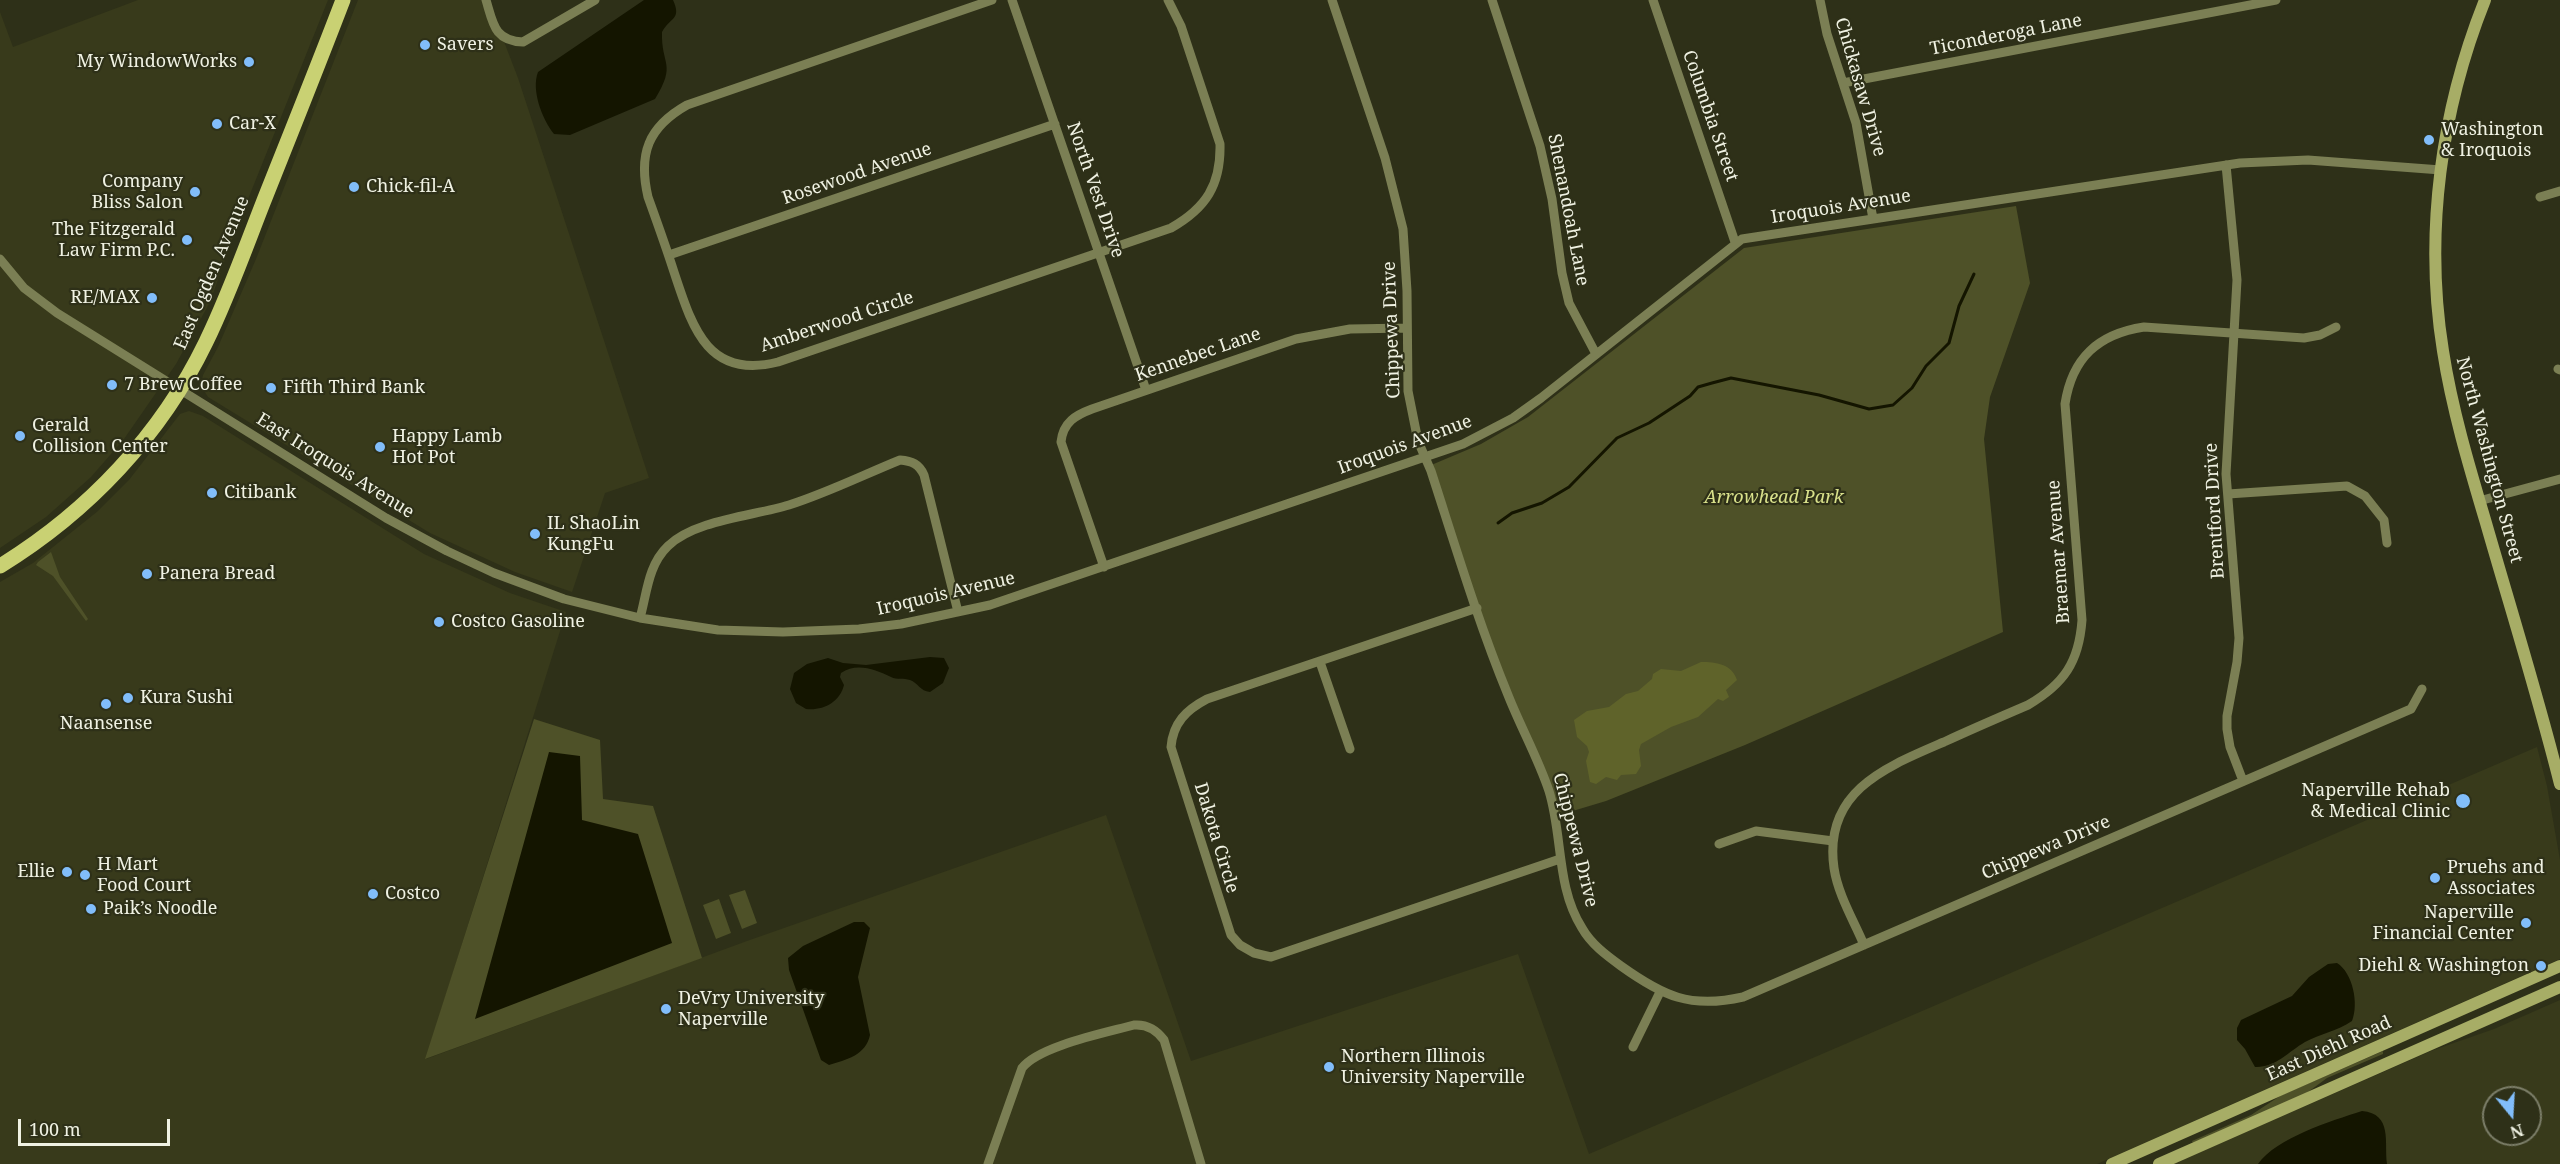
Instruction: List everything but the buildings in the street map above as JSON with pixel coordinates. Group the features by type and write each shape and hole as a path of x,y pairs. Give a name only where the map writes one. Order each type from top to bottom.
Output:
{"main road":[{"name":"East Ogden Avenue","path":"0,566 62,522 106,484 137,448 179,390 215,322 343,0"}],"street":[{"path":"486,0 495,27 506,40 523,42 532,39 595,0"},
{"name":"Amberwood Circle","path":"992,0 687,105 673,113 653,135 646,149 643,166 648,197 691,321 699,337 719,356 731,362 747,365 778,362 1171,228 1190,217 1204,202 1218,175 1220,160 1218,136 1181,26 1168,0"},
{"name":"North Vest Drive","path":"1012,0 1146,390"},
{"name":"Chippewa Drive","path":"1332,0 1386,159 1403,229 1407,270 1408,391 1418,441 1507,693 1532,747 1549,793 1569,897 1582,928 1593,943 1607,955 1660,992 1699,1001 1717,1002 1743,997 2411,708 2422,688"},
{"name":"Shenandoah Lane","path":"1492,0 1540,146 1552,199 1562,273 1569,303 1596,354"},
{"name":"Columbia Street","path":"1653,0 1735,242"},
{"name":"Chickasaw Drive","path":"1820,0 1863,155 1873,219"},
{"name":"Ticonderoga Lane","path":"1843,83 2276,0"},
{"name":"North Washington Street","path":"2485,0 2462,66 2448,121 2441,170 2435,245 2440,332 2459,429 2560,784"},
{"name":"Rosewood Avenue","path":"669,255 1055,124"},
{"path":"2226,165 2308,160 2441,170"},
{"name":"Iroquois Avenue","path":"585,605 640,618 718,630 794,632 869,628 999,602 1463,444 1513,417 1596,354 1735,242 1742,239 2226,165"},
{"name":"Brentford Drive","path":"2226,165 2236,251 2235,332 2227,449 2228,494 2239,638 2237,662 2228,706 2227,729 2230,747 2243,781"},
{"path":"2540,197 2560,191"},
{"name":"East Iroquois Avenue","path":"0,259 24,288 40,302 417,536 503,577 585,605"},
{"name":"Braemar Avenue","path":"1864,945 1838,885 1833,841 1845,808 1856,792 1871,778 1893,764 2028,705 2055,686 2073,662 2081,636 2082,620 2065,404 2070,379 2084,357 2109,336 2125,330 2144,327 2304,338 2320,335 2337,327"},
{"name":"Kennebec Lane","path":"1104,567 1061,442 1065,426 1078,414 1296,339 1350,330 1407,328"},
{"path":"640,618 651,574 659,557 675,541 728,520 762,513 810,498 900,460 910,461 917,465 924,475 958,612"},
{"path":"2479,501 2560,478"},
{"path":"2228,494 2347,486 2365,496 2384,520 2387,543"},
{"name":"Dakota Circle","path":"1477,608 1207,699 1182,716 1172,736 1171,747 1227,926 1235,941 1254,953 1271,957 1560,859"},
{"path":"1320,662 1350,749"},
{"path":"1719,844 1756,831 1833,841"},
{"name":"East Diehl Road","path":"2112,1164 2560,966"},
{"name":"East Diehl Road","path":"2159,1164 2560,987"},
{"path":"1634,1047 1660,992"},
{"path":"988,1164 1022,1068 1028,1061 1042,1052 1134,1024 1142,1024 1159,1032 1164,1040 1201,1164"}],"shaded area":[{"path":"138,0 328,0 234,234 210,302 176,364 124,439 91,477 46,517 0,548 0,12 13,47"},
{"path":"358,0 488,0 518,78 649,478 605,493 572,592 515,572 430,533 208,397 201,386 203,375 218,347 256,259"},
{"path":"644,0 673,0 676,11 674,18 662,32 667,71 655,99 570,135 554,134 545,121 539,104 536,87 538,72"},
{"path":"189,411 203,416 424,554 510,593 566,612 426,1059 747,941 1106,815 1191,1061 1518,954 1589,1154 2537,747 2547,786 2560,860 2560,959 2097,1164 0,1164 0,582 33,563 98,511 129,480 180,414"},
{"path":"930,657 944,658 949,668 943,683 930,692 910,680 893,678 873,670 860,668 841,673 840,677 844,685 842,691 835,701 824,707 806,709 796,703 790,689 794,673 807,664 828,658 843,663 866,665"},
{"path":"1701,662 1718,663 1727,667 1735,675 1737,680 1726,690 1729,697 1723,701 1718,699 1698,717 1671,727 1641,744 1639,750 1641,766 1636,774 1621,775 1617,780 1606,777 1596,784 1590,782 1586,761 1589,752 1587,746 1577,737 1574,720 1587,711 1609,707 1626,694 1638,691 1652,679 1653,674 1661,669 1681,671"},
{"path":"549,752 580,756 582,820 638,834 672,943 475,1019"},
{"path":"854,922 864,922 870,928 858,977 870,1035 868,1042 860,1052 848,1059 829,1065 821,1060 789,970 788,958 803,946"},
{"path":"2337,963 2351,981 2355,998 2352,1021 2305,1042 2269,1065 2255,1067 2237,1040 2237,1028 2241,1020 2292,996 2309,977 2328,964"},
{"path":"2560,1000 2560,1164 2173,1164 2431,1051 2494,1029"},
{"path":"2362,1111 2379,1117 2383,1123 2387,1164 2258,1164 2277,1146 2291,1138 2320,1125"}],"green space":[{"name":"Arrowhead Park","path":"2016,206 2030,283 1990,397 1984,439 2003,632 1745,745 1606,801 1556,816 1515,711 1429,466 1481,444 1528,417 1744,248"},
{"path":"51,552 60,577 88,619 86,621 53,576 36,565"},
{"path":"534,719 600,740 603,799 653,806 702,958 425,1059"},
{"path":"745,890 757,923 742,929 729,895"},
{"path":"719,899 731,933 716,939 703,905"},
{"path":"2383,1051 2383,1054 2327,1078 2304,1095 2193,1143 2192,1141 2251,1115 2280,1096"}],"waterway":[{"path":"1498,523 1512,513 1542,503 1569,487 1617,438 1649,423 1690,396 1698,387 1731,378 1819,395 1869,409 1893,405 1912,388 1926,366 1949,343 1959,306 1974,274"}],"place":[{"name":"Savers","path":"425,45"},
{"name":"My WindowWorks","path":"249,62"},
{"name":"Car-X","path":"217,124"},
{"name":"Washington & Iroquois","path":"2429,140"},
{"name":"Chick-fil-A","path":"354,187"},
{"name":"Company Bliss Salon","path":"195,192"},
{"name":"The Fitzgerald Law Firm P.C.","path":"187,240"},
{"name":"RE/MAX","path":"152,298"},
{"name":"7 Brew Coffee","path":"112,385"},
{"name":"Fifth Third Bank","path":"271,388"},
{"name":"Gerald Collision Center","path":"20,436"},
{"name":"Happy Lamb Hot Pot","path":"380,447"},
{"name":"Citibank","path":"212,493"},
{"name":"IL ShaoLin KungFu","path":"535,534"},
{"name":"Panera Bread","path":"147,574"},
{"name":"Costco Gasoline","path":"439,622"},
{"name":"Kura Sushi","path":"128,698"},
{"name":"Naansense","path":"106,704"},
{"name":"Naperville Rehab & Medical Clinic","path":"2463,801"},
{"name":"Ellie","path":"67,872"},
{"name":"H Mart Food Court","path":"85,875"},
{"name":"Pruehs and Associates","path":"2435,878"},
{"name":"Costco","path":"373,894"},
{"name":"Paik’s Noodle","path":"91,909"},
{"name":"Naperville Financial Center","path":"2526,923"},
{"name":"Diehl & Washington","path":"2541,966"},
{"name":"DeVry University Naperville","path":"666,1009"},
{"name":"Northern Illinois University Naperville","path":"1329,1067"}]}
